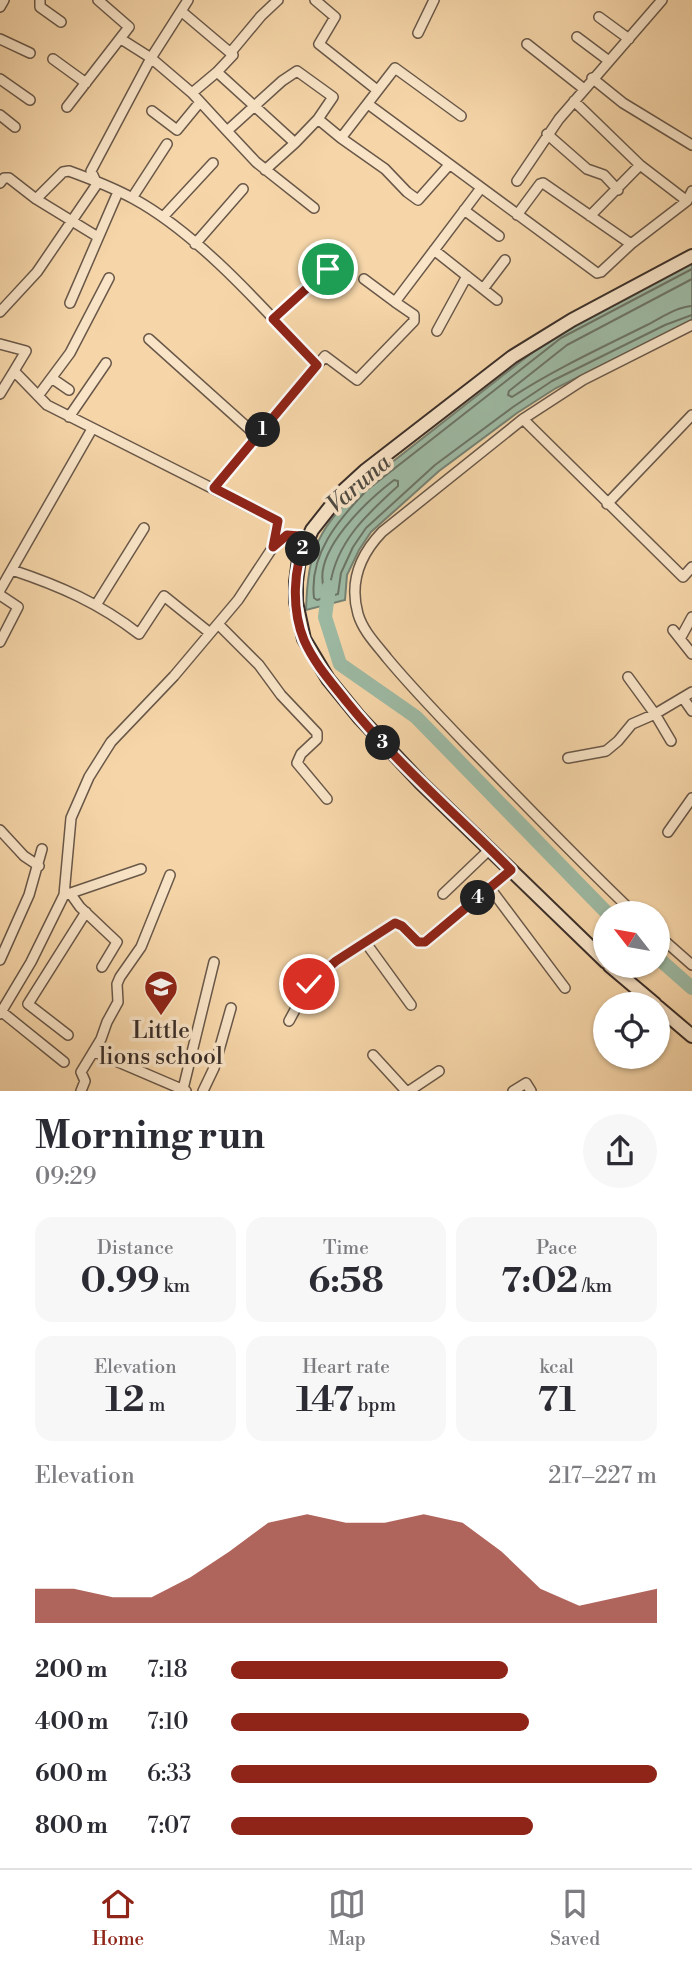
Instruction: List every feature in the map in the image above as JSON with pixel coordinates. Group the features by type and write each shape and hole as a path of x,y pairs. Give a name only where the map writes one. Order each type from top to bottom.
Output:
{"street":[{"path":"0,7 4,0"},
{"path":"40,0 39,6 61,22"},
{"path":"97,184 91,171 151,58 188,0"},
{"path":"192,93 232,58 232,52 261,16 278,0"},
{"path":"315,0 335,18 319,44 377,90"},
{"path":"418,33 433,0"},
{"path":"517,181 547,134 592,78 662,0"},
{"path":"67,107 121,39 128,26 103,2"},
{"path":"181,10 232,52"},
{"path":"599,17 629,39"},
{"path":"577,37 609,61"},
{"path":"0,39 30,53"},
{"path":"121,39 151,58 192,93 265,170 314,208"},
{"path":"527,44 584,89"},
{"path":"53,60 86,83"},
{"path":"341,138 395,68 461,116"},
{"path":"226,131 294,72 301,71 333,97 318,120 265,170"},
{"path":"217,72 295,143"},
{"path":"592,78 623,103 692,145"},
{"path":"0,79 30,100"},
{"path":"574,101 640,165 687,201"},
{"path":"152,111 177,130 200,102"},
{"path":"368,104 597,273 687,201 692,191"},
{"path":"0,115 15,127"},
{"path":"318,120 385,169 418,200 449,165"},
{"path":"547,134 587,169 604,176 618,190"},
{"path":"132,198 167,144"},
{"path":"163,218 212,163"},
{"path":"590,216 640,165"},
{"path":"36,199 66,171 132,198 163,218 195,244 317,365"},
{"path":"0,183 7,177 36,199 98,237"},
{"path":"517,215 541,183 631,244"},
{"path":"0,312 37,272 97,184"},
{"path":"395,302 481,188"},
{"path":"195,244 243,190"},
{"path":"70,303 118,192"},
{"path":"464,210 499,236"},
{"path":"433,250 497,300"},
{"path":"593,949 393,755 359,717 313,656 299,625 296,602 299,559 307,540 328,508 366,470 486,376 572,320 692,256"},
{"path":"482,289 505,260"},
{"path":"273,319 328,269"},
{"path":"437,331 467,276"},
{"path":"38,396 71,353 109,278"},
{"path":"214,488 325,356 357,380 415,318 364,279"},
{"path":"622,901 416,694 367,632 359,617 354,598 355,582 369,545 523,419 583,380 692,325"},
{"path":"149,340 257,436"},
{"path":"0,344 26,351 0,394"},
{"path":"69,417 106,363"},
{"path":"14,371 47,405 278,521 273,547"},
{"path":"52,379 69,390"},
{"path":"607,504 692,415"},
{"path":"523,419 683,577 692,568"},
{"path":"0,642 18,607 0,590 92,429"},
{"path":"96,605 144,528"},
{"path":"64,1062 1,1013 4,999 32,962 67,894 71,818 89,777 111,741 174,676 218,624 273,547 287,535 300,536 307,540"},
{"path":"12,569 61,586 96,605 139,634 164,596 210,633"},
{"path":"680,639 692,617"},
{"path":"218,624 249,654 281,695 316,732 317,737 301,754 298,763 327,799"},
{"path":"673,630 692,654"},
{"path":"628,677 671,741"},
{"path":"568,758 606,751 632,724 688,695 692,711"},
{"path":"668,832 692,798"},
{"path":"0,830 24,856 39,866"},
{"path":"0,960 24,908 42,849"},
{"path":"443,894 490,849"},
{"path":"67,894 141,869"},
{"path":"289,1021 309,984 336,961 398,923 418,942 423,943 511,870"},
{"path":"81,1091 85,1081 81,1072 95,1052 118,1002 117,984 141,947 170,875"},
{"path":"490,888 565,988"},
{"path":"67,894 117,942 102,967"},
{"path":"68,1035 28,1004 86,912"},
{"path":"366,943 411,1005"},
{"path":"670,946 692,965"},
{"path":"95,1052 185,1090 214,962"},
{"path":"624,978 640,992"},
{"path":"203,1091 214,1068 230,1008"},
{"path":"670,1017 692,1035"},
{"path":"373,1055 407,1091 439,1071"},
{"path":"513,1091 526,1083 531,1091"}],"water":[{"path":"692,261 692,320 556,388 517,413 439,471 371,532 347,575 345,600 306,610 310,570 319,540 336,514 363,485 557,333"}],"waterway":[{"name":"Varuna","path":"329,587 325,617 340,664 416,717 595,901"},
{"name":"Varuna","path":"670,969 692,988"}],"place":[{"name":"Little lions school","path":"161,1017"}],"route":[{"path":"309,984 336,961 395,923 421,944 425,942 511,870 393,755 328,679 313,656 299,625 296,602 299,559 307,540 300,536 287,535 273,547 278,521 214,488 317,365 273,319 328,269"}]}
